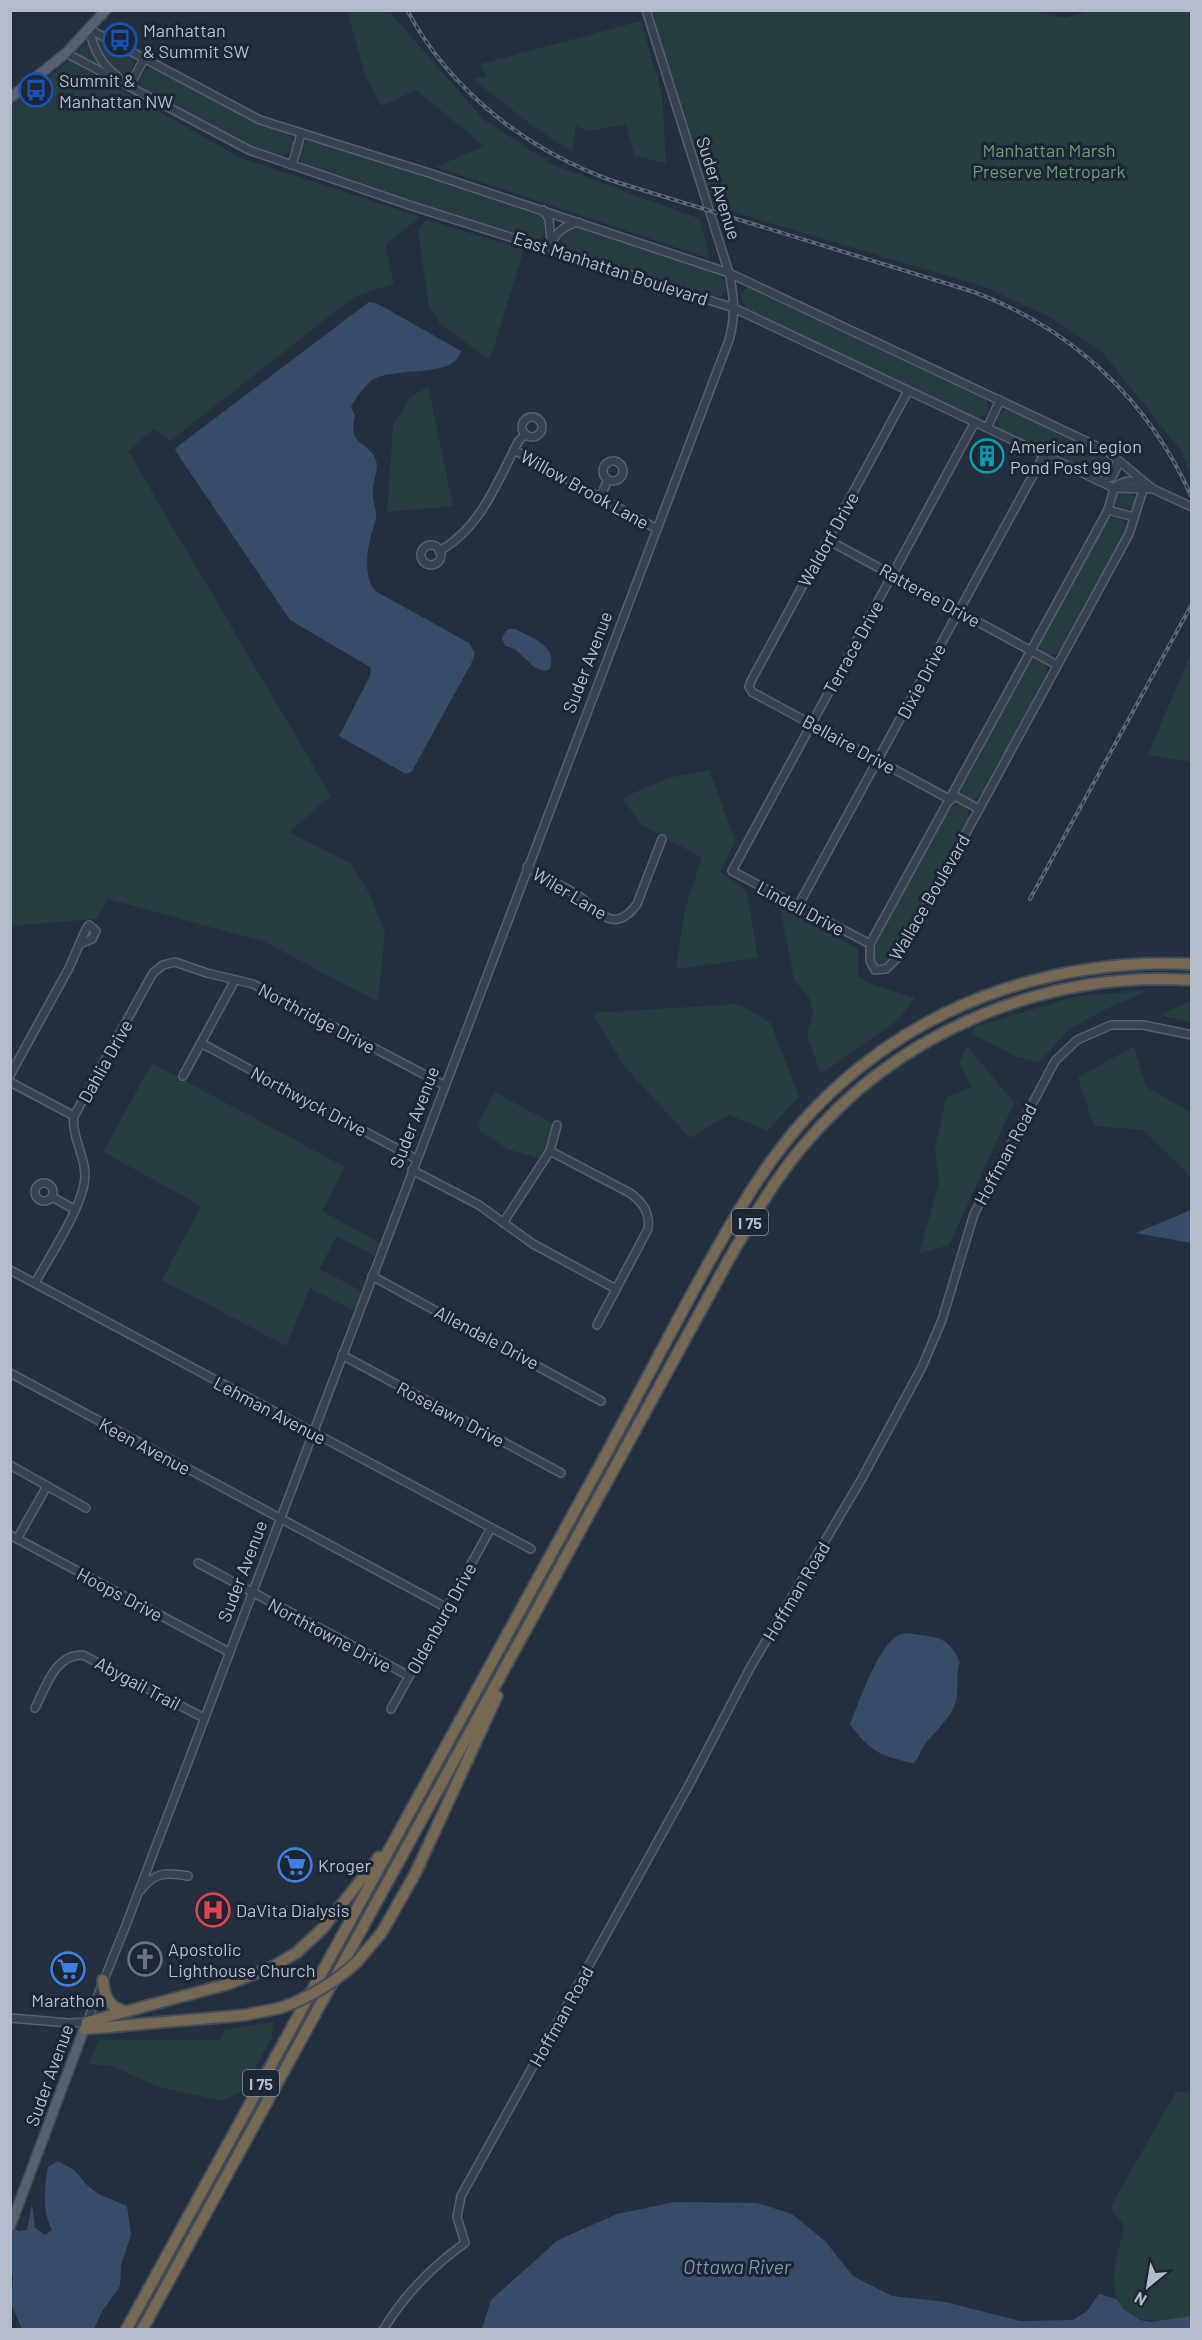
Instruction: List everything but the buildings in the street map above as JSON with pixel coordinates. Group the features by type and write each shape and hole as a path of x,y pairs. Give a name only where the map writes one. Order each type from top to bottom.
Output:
{"highway":[{"name":"I 75","path":"126,2330 718,1246 763,1171 801,1122 838,1086 886,1048 938,1017 973,1000 1051,975 1102,966 1143,963 1191,964"},
{"name":"I 75","path":"142,2330 728,1261 770,1189 801,1147 840,1106 888,1066 964,1022 1052,991 1104,982 1145,979 1191,980"},
{"path":"86,2025 245,2015 280,2008 314,1994 357,1962 382,1932 414,1874 465,1767 525,1631"},
{"path":"86,2025 125,2011 236,1982 265,1971 288,1958 329,1921 397,1835"},
{"path":"103,1980 106,2000 114,2007 125,2011"}],"main road":[{"path":"10,98 66,53 106,10"},
{"name":"Suder Avenue","path":"11,2224 86,2025"}],"street":[{"name":"Suder Avenue","path":"86,2025 729,340 734,320 734,308 729,273 646,10"},
{"name":"East Manhattan Boulevard","path":"89,30 254,118 543,210 729,273 1107,451 1147,488 1191,507"},
{"path":"89,30 98,56 108,69 130,86 144,59"},
{"name":"East Manhattan Boulevard","path":"66,53 249,150 550,245 734,308 1114,488"},
{"path":"292,165 301,134"},
{"path":"543,210 549,219 550,245"},
{"path":"550,245 568,224 579,222"},
{"name":"Waldorf Drive","path":"749,687 908,391"},
{"path":"987,428 1000,400"},
{"name":"Terrace Drive","path":"732,871 975,422"},
{"path":"439,550 456,540 470,526 525,434"},
{"name":"Willow Brook Lane","path":"514,450 657,528"},
{"name":"Dixie Drive","path":"798,906 1044,455"},
{"path":"1099,481 1115,473 1117,463 1115,458"},
{"path":"600,497 609,480"},
{"path":"1114,488 1123,481 1129,480 1147,488"},
{"name":"Wallace Boulevard","path":"1114,488 1108,510 870,944 870,961 875,970 886,969 895,961 1129,534 1147,488"},
{"path":"1108,510 1134,517"},
{"name":"Ratteree Drive","path":"828,540 1057,665"},
{"name":"Bellaire Drive","path":"749,687 752,692 878,760 952,798 979,809"},
{"name":"Wiler Lane","path":"527,867 584,900 600,915 614,919 626,915 637,904 662,839"},
{"name":"Lindell Drive","path":"732,871 870,944"},
{"path":"10,1075 13,1065 80,944"},
{"name":"Northridge Drive","path":"153,973 163,964 175,962 269,991 444,1085"},
{"name":"Dahlia Drive","path":"35,1283 82,1195 85,1173 74,1116 153,973"},
{"path":"183,1077 235,980"},
{"name":"Hoffman Road","path":"383,2330 396,2308 419,2280 465,2243 457,2217 461,2196 690,1783 755,1660 861,1480 922,1367 942,1320 974,1214 1055,1061 1077,1040 1111,1025 1143,1025 1191,1035"},
{"name":"Northwyck Drive","path":"201,1043 416,1159"},
{"path":"10,1082 74,1116"},
{"path":"503,1223 550,1151 557,1125"},
{"path":"550,1151 630,1193 641,1201 649,1220 648,1229 597,1324"},
{"path":"412,1170 479,1206 533,1244 616,1289"},
{"path":"52,1197 74,1209"},
{"name":"Lehman Avenue","path":"10,1270 531,1549"},
{"name":"Allendale Drive","path":"372,1276 601,1401"},
{"name":"Roselawn Drive","path":"342,1355 561,1473"},
{"name":"Keen Avenue","path":"10,1373 447,1608"},
{"path":"10,1465 86,1508"},
{"path":"14,1537 47,1486"},
{"name":"Oldenburg Drive","path":"392,1709 490,1527"},
{"name":"Hoops Drive","path":"14,1537 229,1652"},
{"name":"Northtowne Drive","path":"198,1563 409,1676"},
{"name":"Abygail Trail","path":"35,1708 56,1667 71,1656 89,1657 204,1718"},
{"path":"136,1897 147,1882 156,1875 173,1873 188,1876"},
{"path":"10,2018 86,2025"}],"green space":[{"name":"Manhattan Marsh Preserve Metropark","path":"1028,10 1065,18 1084,11 1191,11 1191,477 1182,452 1103,353 1055,320 988,288 707,204 652,30 656,29 651,11"},
{"path":"347,11 389,11 483,119 553,165 700,219 710,259 436,167 484,146 416,90 382,106 366,78"},
{"path":"641,21 662,94 666,163 635,156 626,124 589,131 576,126 572,152 530,124 473,79 486,76 481,64"},
{"path":"93,37 130,56 134,64 130,73 121,75 104,62"},
{"path":"88,40 94,56 106,71 77,54 76,52"},
{"path":"70,61 241,158 420,217 385,245 394,283 354,297 170,441 154,429 128,451 331,796 289,832 350,863 369,893 385,933 378,1002 265,942 108,899 96,919 11,926 11,104"},
{"path":"155,68 260,125 286,133 292,139 293,151 281,157 241,141 147,90 141,85 139,78 147,69"},
{"path":"307,140 430,177 541,214 546,222 546,233 539,239 529,240 305,166 300,160 299,153 301,146"},
{"path":"426,220 524,249 490,360 440,324 429,306 418,232"},
{"path":"579,225 721,276 725,282 726,292 719,298 567,251 563,246 562,234 569,228"},
{"path":"747,287 980,395 988,404 988,411 979,418 970,416 746,309 741,294"},
{"path":"428,386 453,506 387,512 393,426 410,398"},
{"path":"1008,409 1107,455 1114,463 1112,474 1099,476 1001,431 997,423 998,415"},
{"path":"1125,490 1132,493 1135,500 1132,507 1125,510 1118,507 1115,500 1118,493"},
{"path":"1116,516 1124,522 1125,534 1063,649 1056,654 1045,655 1040,650 1040,641 1103,525 1109,518"},
{"path":"1191,653 1191,762 1148,755"},
{"path":"1035,659 1040,660 1046,666 1047,677 983,794 975,799 965,798 961,789 963,781 1028,662"},
{"path":"709,770 735,840 720,872 747,891 758,958 676,969 685,909 702,858 642,825 622,798 668,778"},
{"path":"958,804 967,810 968,822 893,957 883,966 877,966 873,962 873,948 878,935 948,808"},
{"path":"780,906 858,949 858,976 870,984 915,998 899,1019 821,1074 807,1036 813,1013 809,997 794,980"},
{"path":"1148,991 1108,1008 1068,1030 1040,1062 1017,1057 972,1034 975,1027 1077,996"},
{"path":"1191,1001 1191,1022 1159,1015"},
{"path":"739,1004 771,1023 799,1097 767,1131 729,1115 690,1138 625,1067 592,1013"},
{"path":"967,1046 1014,1103 949,1245 919,1254 939,1183 935,1150 946,1097 972,1087 959,1063"},
{"path":"1134,1046 1146,1087 1191,1112 1191,1177 1143,1130 1094,1126 1078,1078"},
{"path":"152,1063 345,1167 322,1211 380,1243 374,1256 337,1236 319,1269 362,1291 354,1311 310,1288 286,1346 162,1280 201,1206 103,1152"},
{"path":"495,1092 553,1124 549,1143 540,1159 507,1149 479,1130 478,1124"},
{"path":"273,2022 272,2037 243,2090 223,2101 155,2086 113,2066 89,2064 99,2040 220,2040 225,2030"},
{"path":"1191,2091 1191,2316 1165,2321 1140,2319 1122,2307 1116,2295 1114,2273 1124,2225 1110,2208 1176,2092"}],"water":[{"path":"369,302 378,304 461,351 456,360 447,366 381,376 371,381 351,407 355,416 353,426 356,438 372,453 377,470 373,486 376,518 367,557 368,574 373,587 377,592 469,643 475,653 412,771 406,774 339,736 369,678 370,667 290,620 175,450"},
{"path":"510,629 515,629 547,648 551,661 550,669 544,671 534,667 515,649 505,646 502,638"},
{"path":"1191,1210 1191,1243 1136,1233"},
{"path":"907,1633 945,1641 960,1662 956,1702 953,1709 913,1763 892,1758 870,1747 850,1724 882,1652 897,1636"},
{"path":"58,2161 74,2170 98,2194 127,2206 131,2235 121,2265 120,2286 101,2313 94,2329 22,2329 11,2304 13,2276 11,2228 19,2231 27,2230 32,2204 35,2228 45,2235 52,2230 45,2207 46,2183 48,2167"},
{"name":"Ottawa River","path":"675,2202 757,2203 792,2214 825,2241 853,2276 892,2296 946,2302 1020,2321 1073,2320 1087,2311 1099,2294 1117,2299 1123,2309 1140,2320 1151,2322 1191,2316 1191,2329 482,2329 491,2300 558,2240 617,2214"}],"railway":[{"path":"407,10 425,40 446,67 494,115 551,153 581,168 613,181 971,291 1007,306 1042,325 1074,346 1130,399 1174,462 1192,498"},
{"path":"1030,899 1192,604"}],"place":[{"name":"Manhattan & Summit SW","path":"120,40"},
{"name":"Summit & Manhattan NW","path":"36,90"},
{"name":"American Legion Pond Post 99","path":"987,456"},
{"name":"Kroger","path":"295,1865"},
{"name":"DaVita Dialysis","path":"213,1910"},
{"name":"Apostolic Lighthouse Church","path":"145,1959"},
{"name":"Marathon","path":"68,1969"}]}
